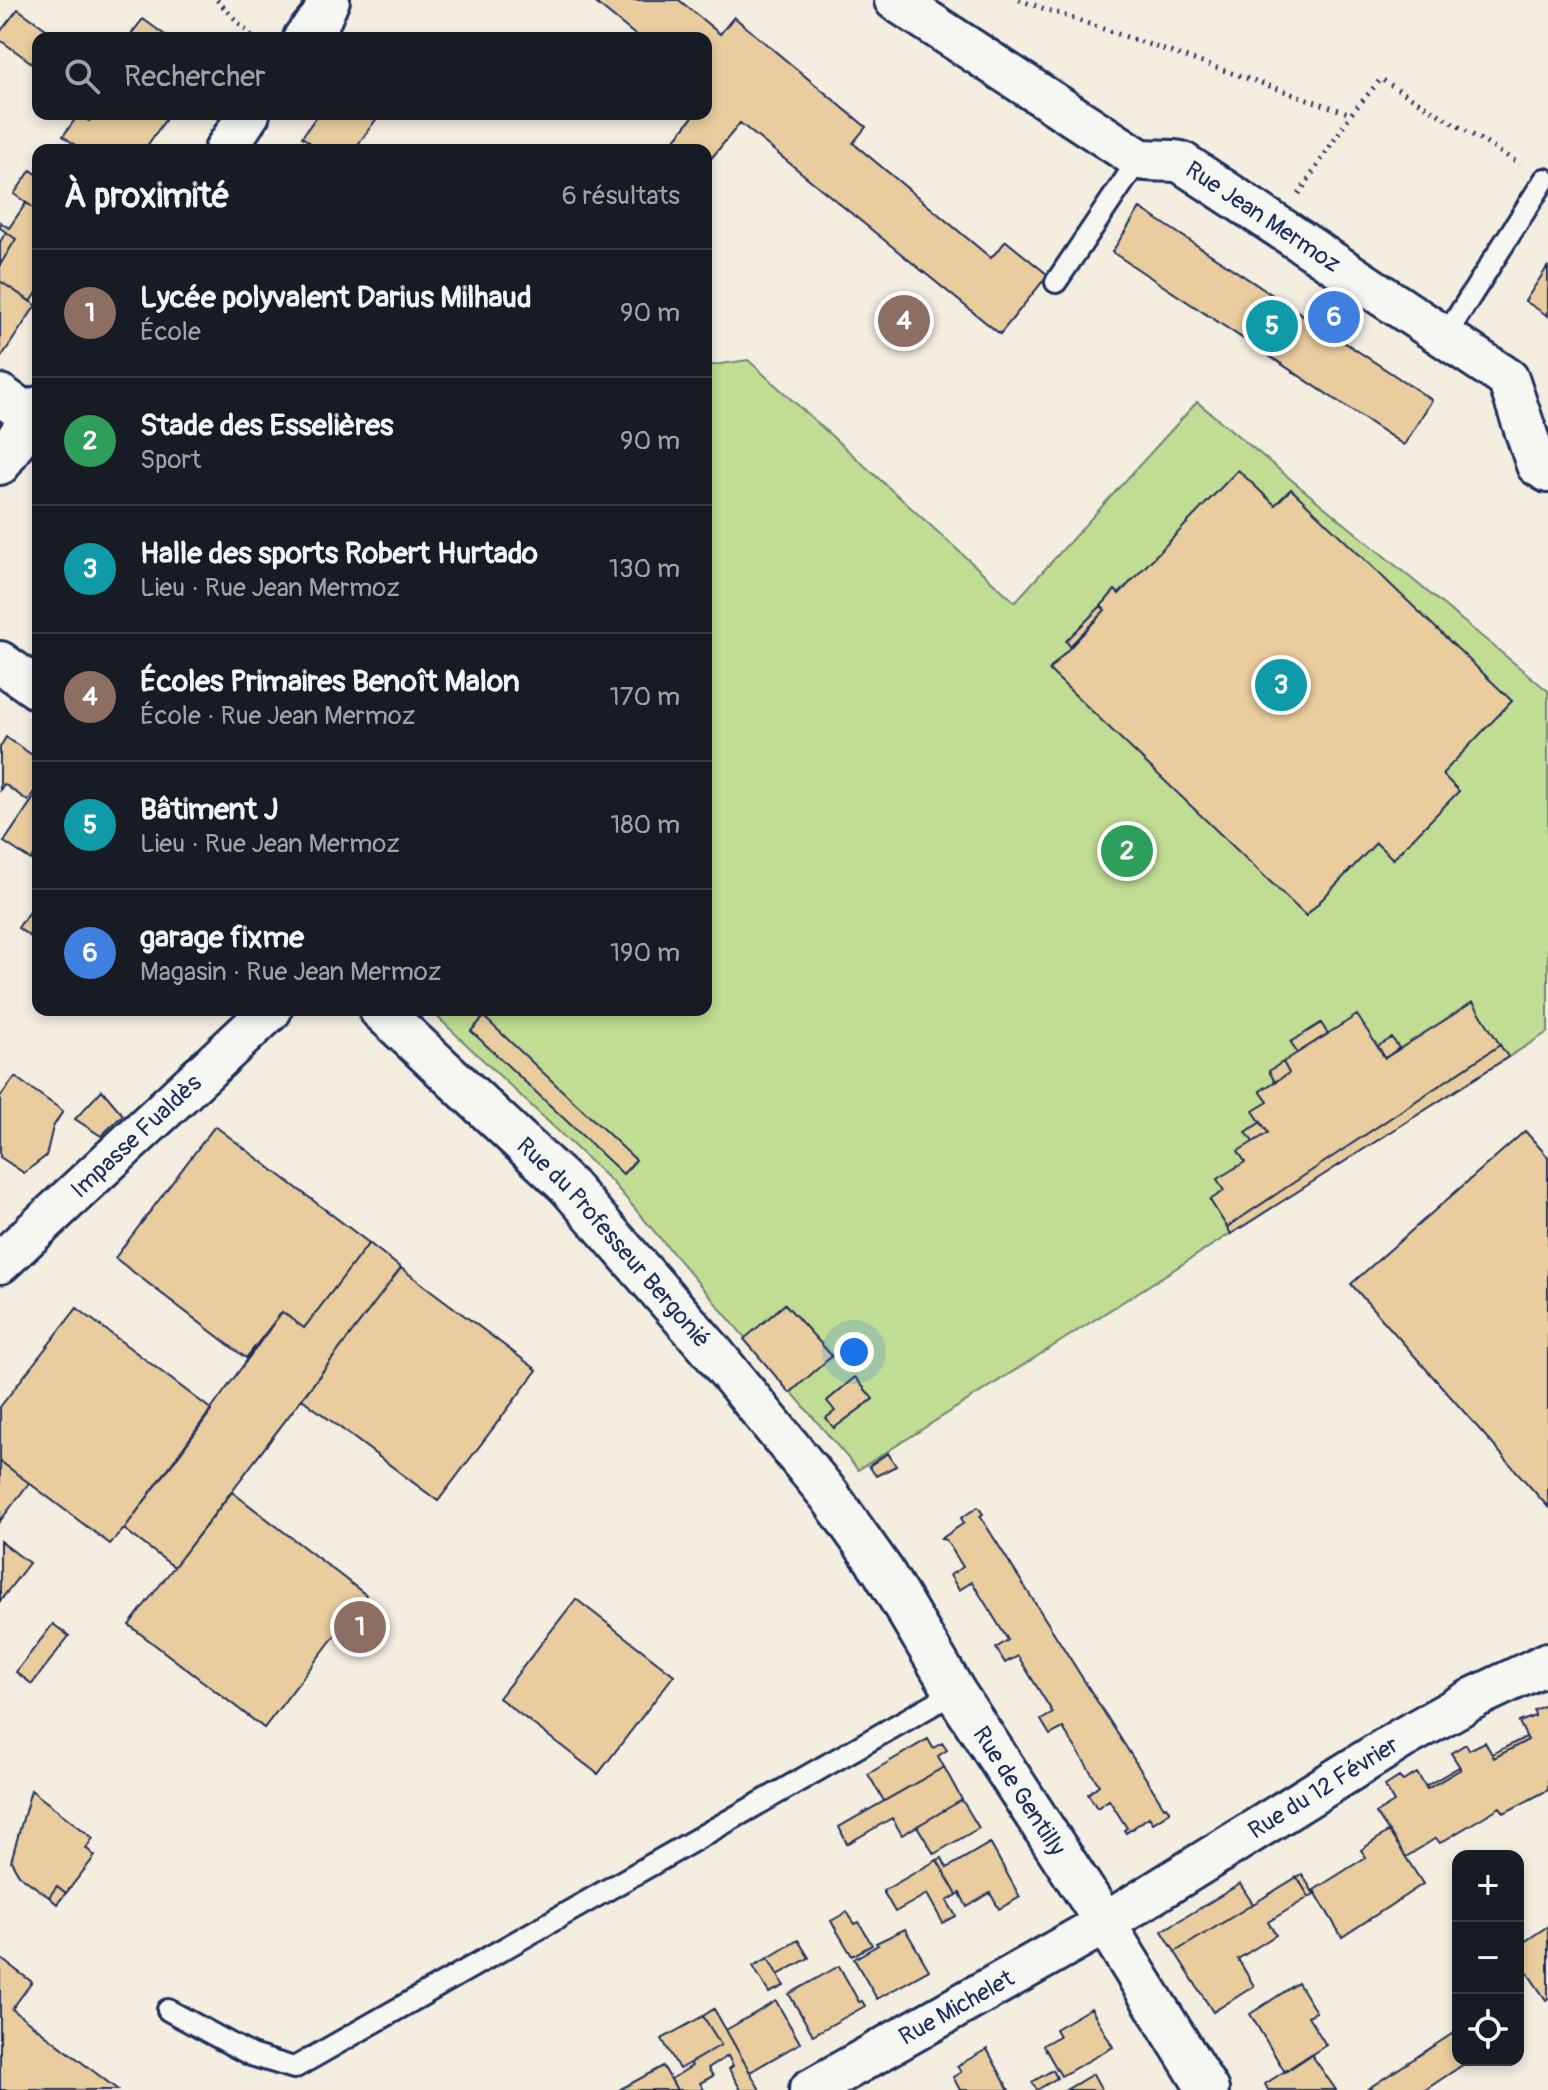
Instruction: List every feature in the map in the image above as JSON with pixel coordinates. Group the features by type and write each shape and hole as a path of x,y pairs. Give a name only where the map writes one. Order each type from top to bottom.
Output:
{"street":[{"path":"309,32 321,18 329,0"},
{"name":"Rue Jean Mermoz","path":"895,0 1139,159 1181,162 1508,379 1542,468"},
{"path":"229,144 245,120"},
{"path":"0,464 23,406"},
{"path":"0,662 32,685"},
{"name":"Impasse Fualdès","path":"0,1263 265,1016"},
{"name":"Rue du Professeur Bergonié","path":"386,1016 568,1186 710,1349 829,1495"},
{"name":"Rue de Gentilly","path":"829,1495 883,1571 955,1692 1208,2090"},
{"name":"Rue du 12 Février","path":"1104,1924 1401,1739 1476,1697 1548,1663"},
{"name":"Rue Michelet","path":"810,2090 1104,1924"}],"lane":[{"path":"1056,282 1139,159"},
{"path":"1444,338 1545,179"},
{"path":"168,2010 251,2055 294,2068 955,1692"}],"path":[{"path":"217,0 247,32"},
{"path":"1019,0 1351,114"},
{"path":"1278,225 1351,114 1381,79 1545,179"}],"green space":[{"path":"748,360 1015,602 1197,402 1548,691 1548,1032 858,1470 613,1183 436,1016 712,1016 712,365"}],"building":[{"path":"592,0 679,0 720,34 734,17 866,127 853,143 991,258 1006,241 1048,275 1000,334 740,123 712,158 712,144 671,144 690,120 712,120 712,32 632,32"},
{"path":"18,9 50,32 32,32 32,63 0,40 0,32"},
{"path":"143,19 161,32 133,32"},
{"path":"75,120 165,120 148,144 74,144 63,136"},
{"path":"314,120 376,120 358,144 312,144 302,137"},
{"path":"31,170 32,171 32,207 14,194"},
{"path":"26,203 32,207 31,302 0,281 0,265 16,239 0,228 0,222 9,228"},
{"path":"1140,208 1432,400 1404,445 1112,252"},
{"path":"6,232 16,239 0,265 0,242"},
{"path":"1548,266 1548,316 1525,301"},
{"path":"0,281 32,302 32,311 0,359"},
{"path":"1238,470 1275,505 1291,489 1512,701 1442,774 1459,791 1393,859 1376,843 1306,916 1049,670 1105,610 1101,606 1115,590 1119,594"},
{"path":"1101,606 1105,610 1070,646 1066,641"},
{"path":"6,737 32,755 32,795 28,801 4,784 0,790 0,747"},
{"path":"32,800 32,859 4,842"},
{"path":"32,907 32,938 18,928"},
{"path":"1473,1002 1500,1045 1227,1227 1210,1200 1224,1191 1217,1179 1245,1162 1238,1151 1268,1133 1253,1111 1268,1102 1260,1091 1289,1073 1283,1062 1357,1015 1385,1058"},
{"path":"484,1017 636,1160 623,1174 471,1031"},
{"path":"1321,1023 1328,1034 1297,1053 1291,1042"},
{"path":"1392,1038 1399,1048 1385,1058 1378,1046"},
{"path":"1500,1045 1508,1057 1231,1234 1227,1227"},
{"path":"1283,1062 1289,1073 1275,1082 1269,1071"},
{"path":"15,1077 63,1111 53,1127 46,1156 24,1173 0,1157 0,1097"},
{"path":"102,1090 123,1115 101,1136 75,1119"},
{"path":"1261,1122 1268,1133 1253,1142 1246,1132"},
{"path":"215,1126 369,1243 304,1328 282,1312 246,1358 115,1258"},
{"path":"1525,1131 1548,1157 1548,1507 1351,1284"},
{"path":"369,1243 401,1268 174,1567 124,1529 282,1312 304,1328"},
{"path":"401,1268 537,1370 438,1501 302,1399"},
{"path":"785,1304 832,1356 790,1393 744,1339"},
{"path":"77,1308 212,1410 110,1544 0,1461 0,1407"},
{"path":"855,1377 873,1399 834,1428 826,1418 835,1411 827,1401"},
{"path":"888,1453 896,1466 876,1476 869,1466"},
{"path":"0,1461 29,1483 0,1521"},
{"path":"232,1492 366,1595 264,1728 129,1625"},
{"path":"978,1507 983,1514 980,1516 1170,1812 1153,1823 1149,1817 1126,1833 1124,1830 1127,1828 1109,1800 1097,1808 1088,1794 1099,1785 1063,1728 1050,1735 1041,1720 1053,1713 1018,1656 1005,1663 996,1648 1008,1640 972,1582 959,1590 950,1575 963,1567 946,1540 941,1539 964,1523 961,1518"},
{"path":"0,1541 29,1563 0,1601"},
{"path":"576,1599 674,1675 598,1774 499,1698"},
{"path":"53,1624 69,1636 32,1684 16,1672"},
{"path":"1548,1704 1548,1790 1504,1813 1500,1807 1440,1843 1436,1838 1406,1857 1376,1813 1394,1802 1385,1786 1399,1777 1403,1781 1417,1773 1427,1789 1461,1769 1451,1753 1466,1744 1469,1750 1485,1742 1494,1758 1528,1740 1519,1722 1535,1716 1534,1710"},
{"path":"1526,1737 1528,1740 1494,1758 1492,1754"},
{"path":"928,1739 933,1748 942,1743 947,1750 938,1756 944,1767 884,1801 868,1774"},
{"path":"944,1767 962,1800 902,1835 892,1818 847,1844 839,1827"},
{"path":"1459,1767 1461,1769 1427,1789 1426,1786"},
{"path":"31,1790 93,1838 86,1848 95,1856 66,1893 57,1886 49,1897 19,1875 11,1861"},
{"path":"962,1800 979,1828 934,1854 917,1826"},
{"path":"1389,1831 1423,1884 1342,1937 1314,1890 1366,1857 1361,1850"},
{"path":"990,1843 1020,1897 999,1909 990,1893 967,1907 937,1860 942,1858 947,1868"},
{"path":"937,1860 957,1895 947,1901 956,1916 943,1923 927,1894 895,1912 883,1891"},
{"path":"1302,1874 1314,1894 1309,1897 1297,1877"},
{"path":"1297,1877 1309,1897 1268,1922 1276,1935 1238,1959 1254,1986 1213,2012 1175,1952"},
{"path":"1240,1884 1253,1904 1175,1952 1162,1931"},
{"path":"57,1886 66,1893 57,1904 49,1897"},
{"path":"847,1912 855,1924 859,1922 872,1945 852,1956 831,1921"},
{"path":"1548,1926 1546,2000 1524,1968 1524,1942"},
{"path":"905,1929 929,1970 877,1999 854,1959 878,1945 876,1943"},
{"path":"798,1940 809,1958 778,1975 768,1958"},
{"path":"0,1958 32,1982 12,2009 118,2090 0,2090"},
{"path":"768,1958 784,1986 769,1993 753,1966"},
{"path":"839,1966 859,2002 862,2001 865,2006 813,2035 789,1994"},
{"path":"1298,1983 1316,2012 1308,2016 1326,2045 1285,2072 1250,2014"},
{"path":"776,2001 800,2043 750,2072 726,2030"},
{"path":"1091,2008 1113,2047 1061,2076 1043,2045 1059,2036 1055,2029"},
{"path":"714,2009 760,2090 741,2090 729,2069 733,2066 728,2056 708,2068 713,2076 700,2083 704,2090 677,2090 671,2079 692,2066 690,2063 721,2045 703,2016"},
{"path":"703,2016 721,2045 679,2069 662,2039"},
{"path":"1452,2034 1452,2066 1461,2066 1425,2090 1366,2090"},
{"path":"987,2049 1009,2090 960,2090 953,2077 961,2072 957,2066"},
{"path":"1311,2054 1336,2090 1268,2090 1265,2084"},
{"path":"663,2066 677,2090 619,2090"},
{"path":"1053,2070 1057,2078 1037,2090 1032,2082"},
{"path":"1093,2074 1102,2090 1066,2090"}],"place":[{"name":"garage fixme","path":"1334,317"},
{"name":"Écoles Primaires Benoît Malon","path":"904,321"},
{"name":"Bâtiment J","path":"1272,326"},
{"name":"Halle des sports Robert Hurtado","path":"1281,685"},
{"name":"Stade des Esselières","path":"1127,851"},
{"name":"Lycée polyvalent Darius Milhaud","path":"360,1627"}]}
